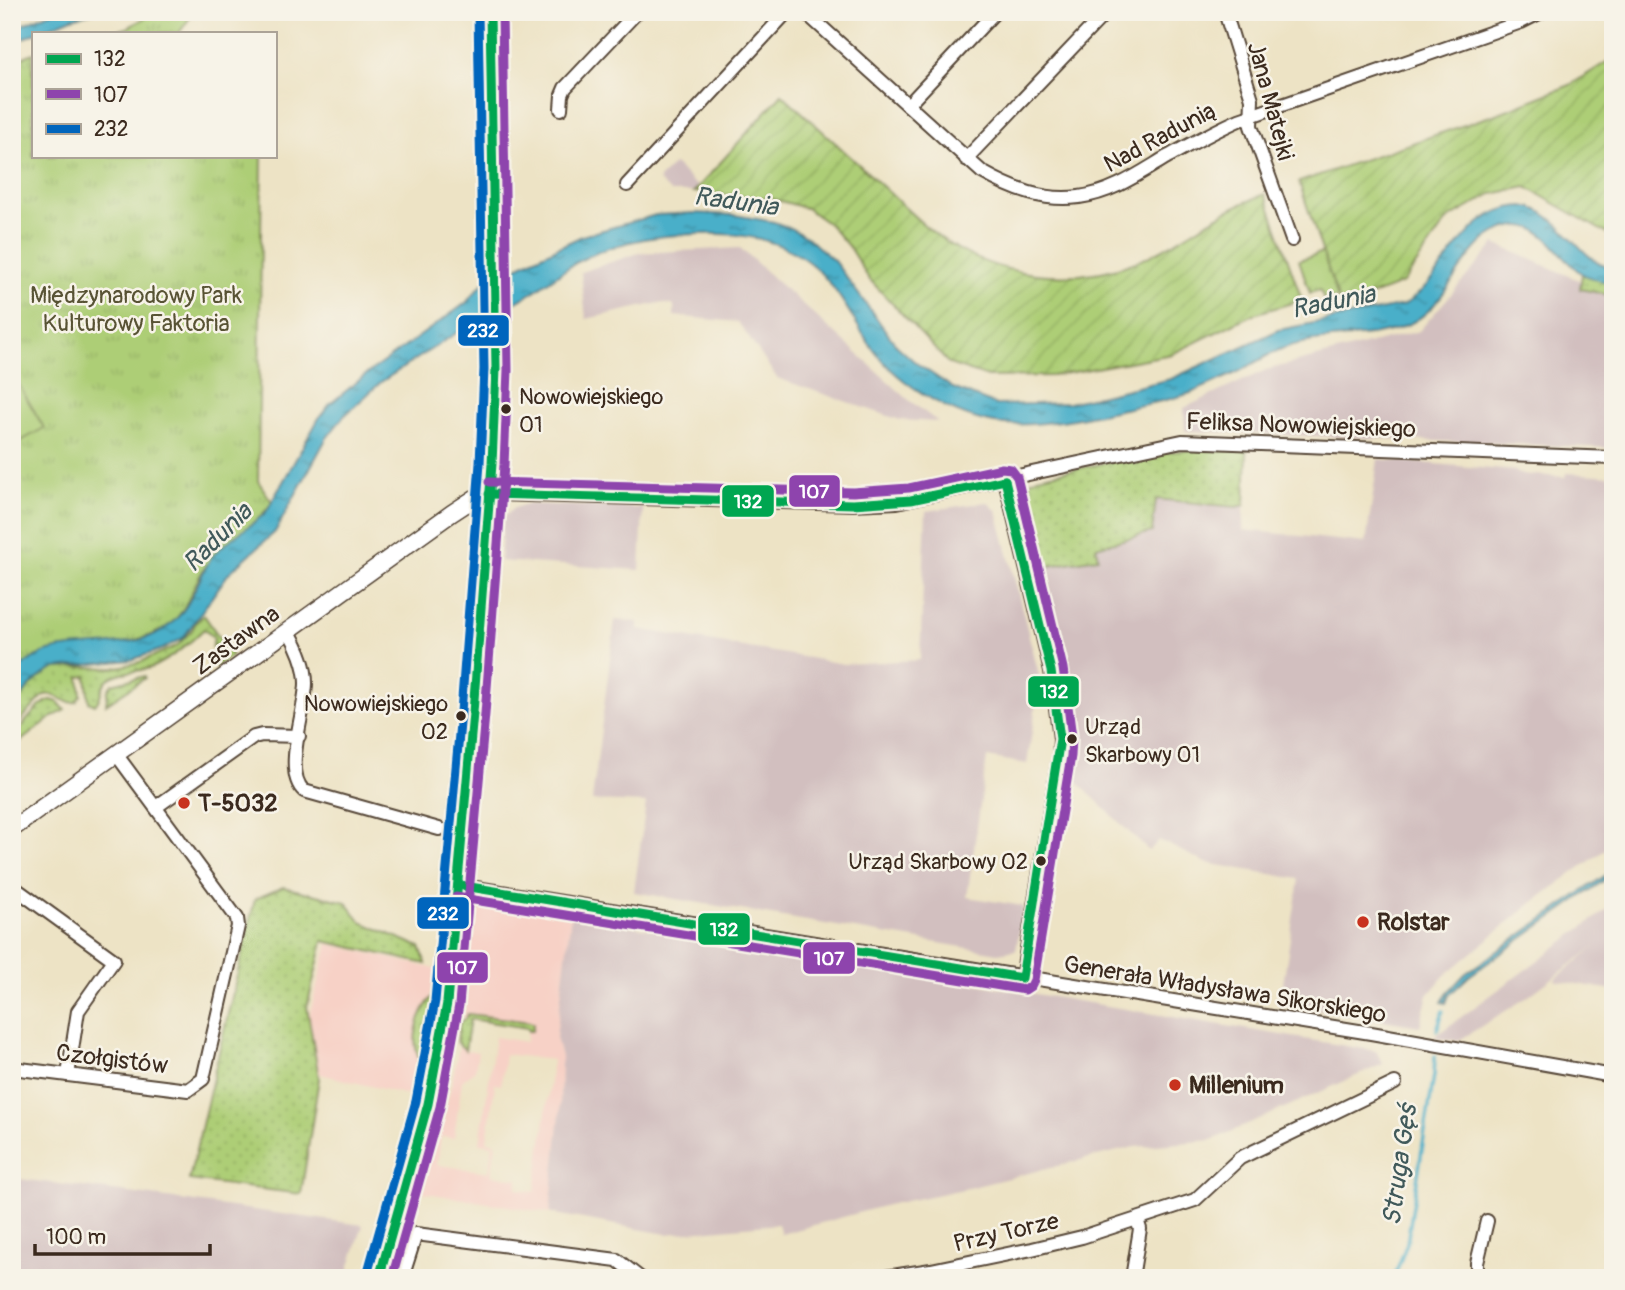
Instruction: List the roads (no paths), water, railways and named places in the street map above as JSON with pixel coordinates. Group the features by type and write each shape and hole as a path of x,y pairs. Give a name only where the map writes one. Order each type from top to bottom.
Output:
{"main road":[{"path":"379,1278 428,1104 447,1003 475,699 496,369 490,12"},
{"name":"Zastawna","path":"12,829 466,504 478,496 489,494"}],"street":[{"path":"561,108 565,88 637,12"},
{"path":"627,185 787,12"},
{"name":"Nad Radunią","path":"805,12 966,159 1004,184 1026,193 1054,198 1079,197 1130,180 1210,133 1252,115 1521,22 1541,12"},
{"path":"908,106 995,12"},
{"path":"966,159 1106,12"},
{"name":"Jana Matejki","path":"1225,12 1252,99 1251,126 1292,240"},
{"name":"Feliksa Nowowiejskiego","path":"489,494 853,504 917,499 1158,444 1182,441 1613,458"},
{"path":"1005,480 1051,671 1060,739 1022,978"},
{"path":"288,630 305,673 306,687 294,771 298,786 304,791 439,829"},
{"path":"117,754 156,807 254,737 299,736"},
{"name":"Czołgistów","path":"12,1068 188,1090 203,1079 238,926 237,918 156,807"},
{"name":"Generała Władysława Sikorskiego","path":"458,885 1358,1031 1613,1076"},
{"path":"12,886 114,960 78,1011 68,1075"},
{"name":"Przy Torze","path":"882,1278 1032,1249 1137,1220 1195,1200 1240,1158 1395,1083"},
{"path":"1132,1278 1140,1229 1137,1220"},
{"path":"1477,1278 1477,1263 1487,1221"},
{"path":"402,1278 416,1234 617,1260 640,1278"}],"water":[{"path":"52,12 95,12 32,32 32,35 12,43 12,29"},
{"path":"1523,206 1533,208 1551,218 1591,257 1613,268 1613,284 1581,273 1545,237 1529,227 1501,230 1486,239 1473,252 1427,312 1399,328 1290,346 1185,395 1082,417 1019,425 968,416 931,399 898,376 873,349 823,275 788,249 763,240 724,234 668,236 608,248 577,262 519,301 473,320 381,382 344,416 326,439 275,532 229,573 183,638 163,649 131,660 56,668 37,680 12,709 12,674 37,656 47,651 69,647 134,641 163,630 187,605 211,558 266,512 319,418 330,404 368,373 466,303 483,283 582,236 656,215 735,215 774,222 808,238 834,261 897,346 916,363 953,388 996,405 1069,403 1171,379 1279,330 1404,305 1433,278 1485,218 1502,210"},
{"path":"1613,870 1613,874 1469,976 1449,995 1446,1003 1442,1002 1465,974"}],"waterway":[{"name":"Struga Gęś","path":"1437,1030 1443,1011"},
{"name":"Struga Gęś","path":"1394,1278 1407,1243 1435,1056"}],"place":[{"name":"Nowowiejskiego 01","path":"506,409"},
{"name":"Nowowiejskiego 02","path":"461,716"},
{"name":"Urząd Skarbowy 01","path":"1072,739"},
{"name":"T-5032","path":"184,803"},
{"name":"Urząd Skarbowy 02","path":"1041,861"},
{"name":"Rolstar","path":"1363,922"},
{"name":"Millenium","path":"1175,1085"}],"water label":[{"name":"Radunia","path":"736,201"},
{"name":"Radunia","path":"1333,301"},
{"name":"Radunia","path":"217,537"}],"park label":[{"name":"Międzynarodowy Park Kulturowy Faktoria","path":"136,309"}]}
